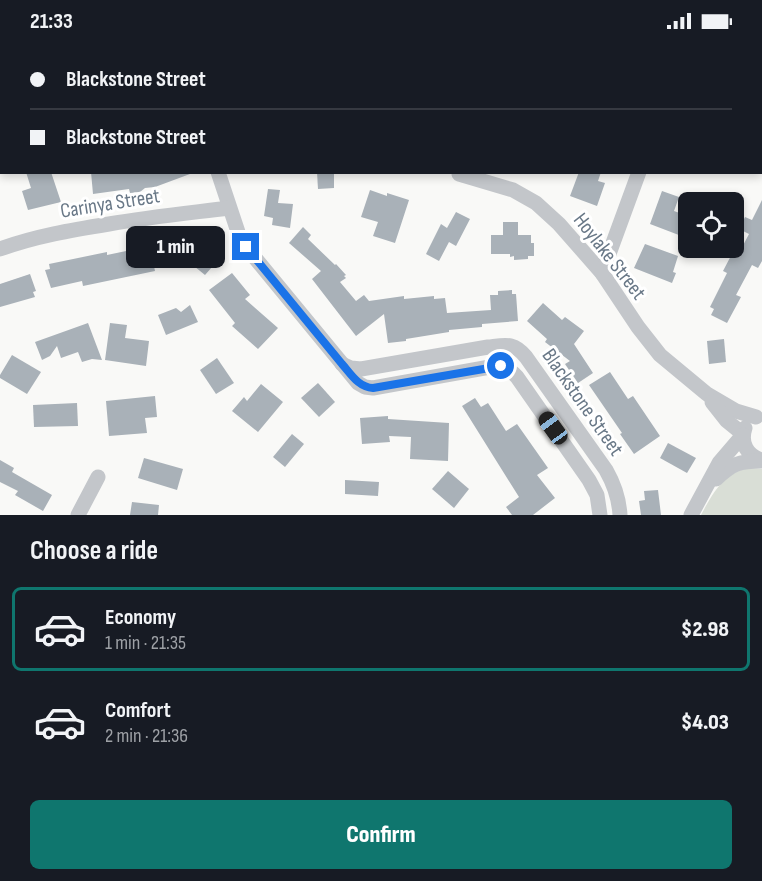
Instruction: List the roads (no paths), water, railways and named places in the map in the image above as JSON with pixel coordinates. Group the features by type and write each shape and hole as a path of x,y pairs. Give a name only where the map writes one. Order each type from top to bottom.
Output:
{"street":[{"name":"Blackstone Street","path":"219,174 239,235 246,247 358,382 369,388 490,367 507,368 517,377 590,480 597,495 600,515"},
{"name":"Hoylake Street","path":"459,174 504,187 536,203 559,224 602,273 660,355 707,394 736,411 760,415"},
{"path":"602,273 638,174"},
{"name":"Carinya Street","path":"0,249 75,229 230,208"},
{"name":"Blackstone Street","path":"342,364 361,369 488,347 516,348 526,357 606,470 618,497 620,515"},
{"name":"Hoylake Street","path":"707,394 722,415 743,434 744,445 748,452 756,459 762,460"},
{"path":"691,515 719,463 743,434 748,423 760,415"},
{"path":"707,487 734,465 743,461 762,460"},
{"path":"78,515 98,477"}]}
